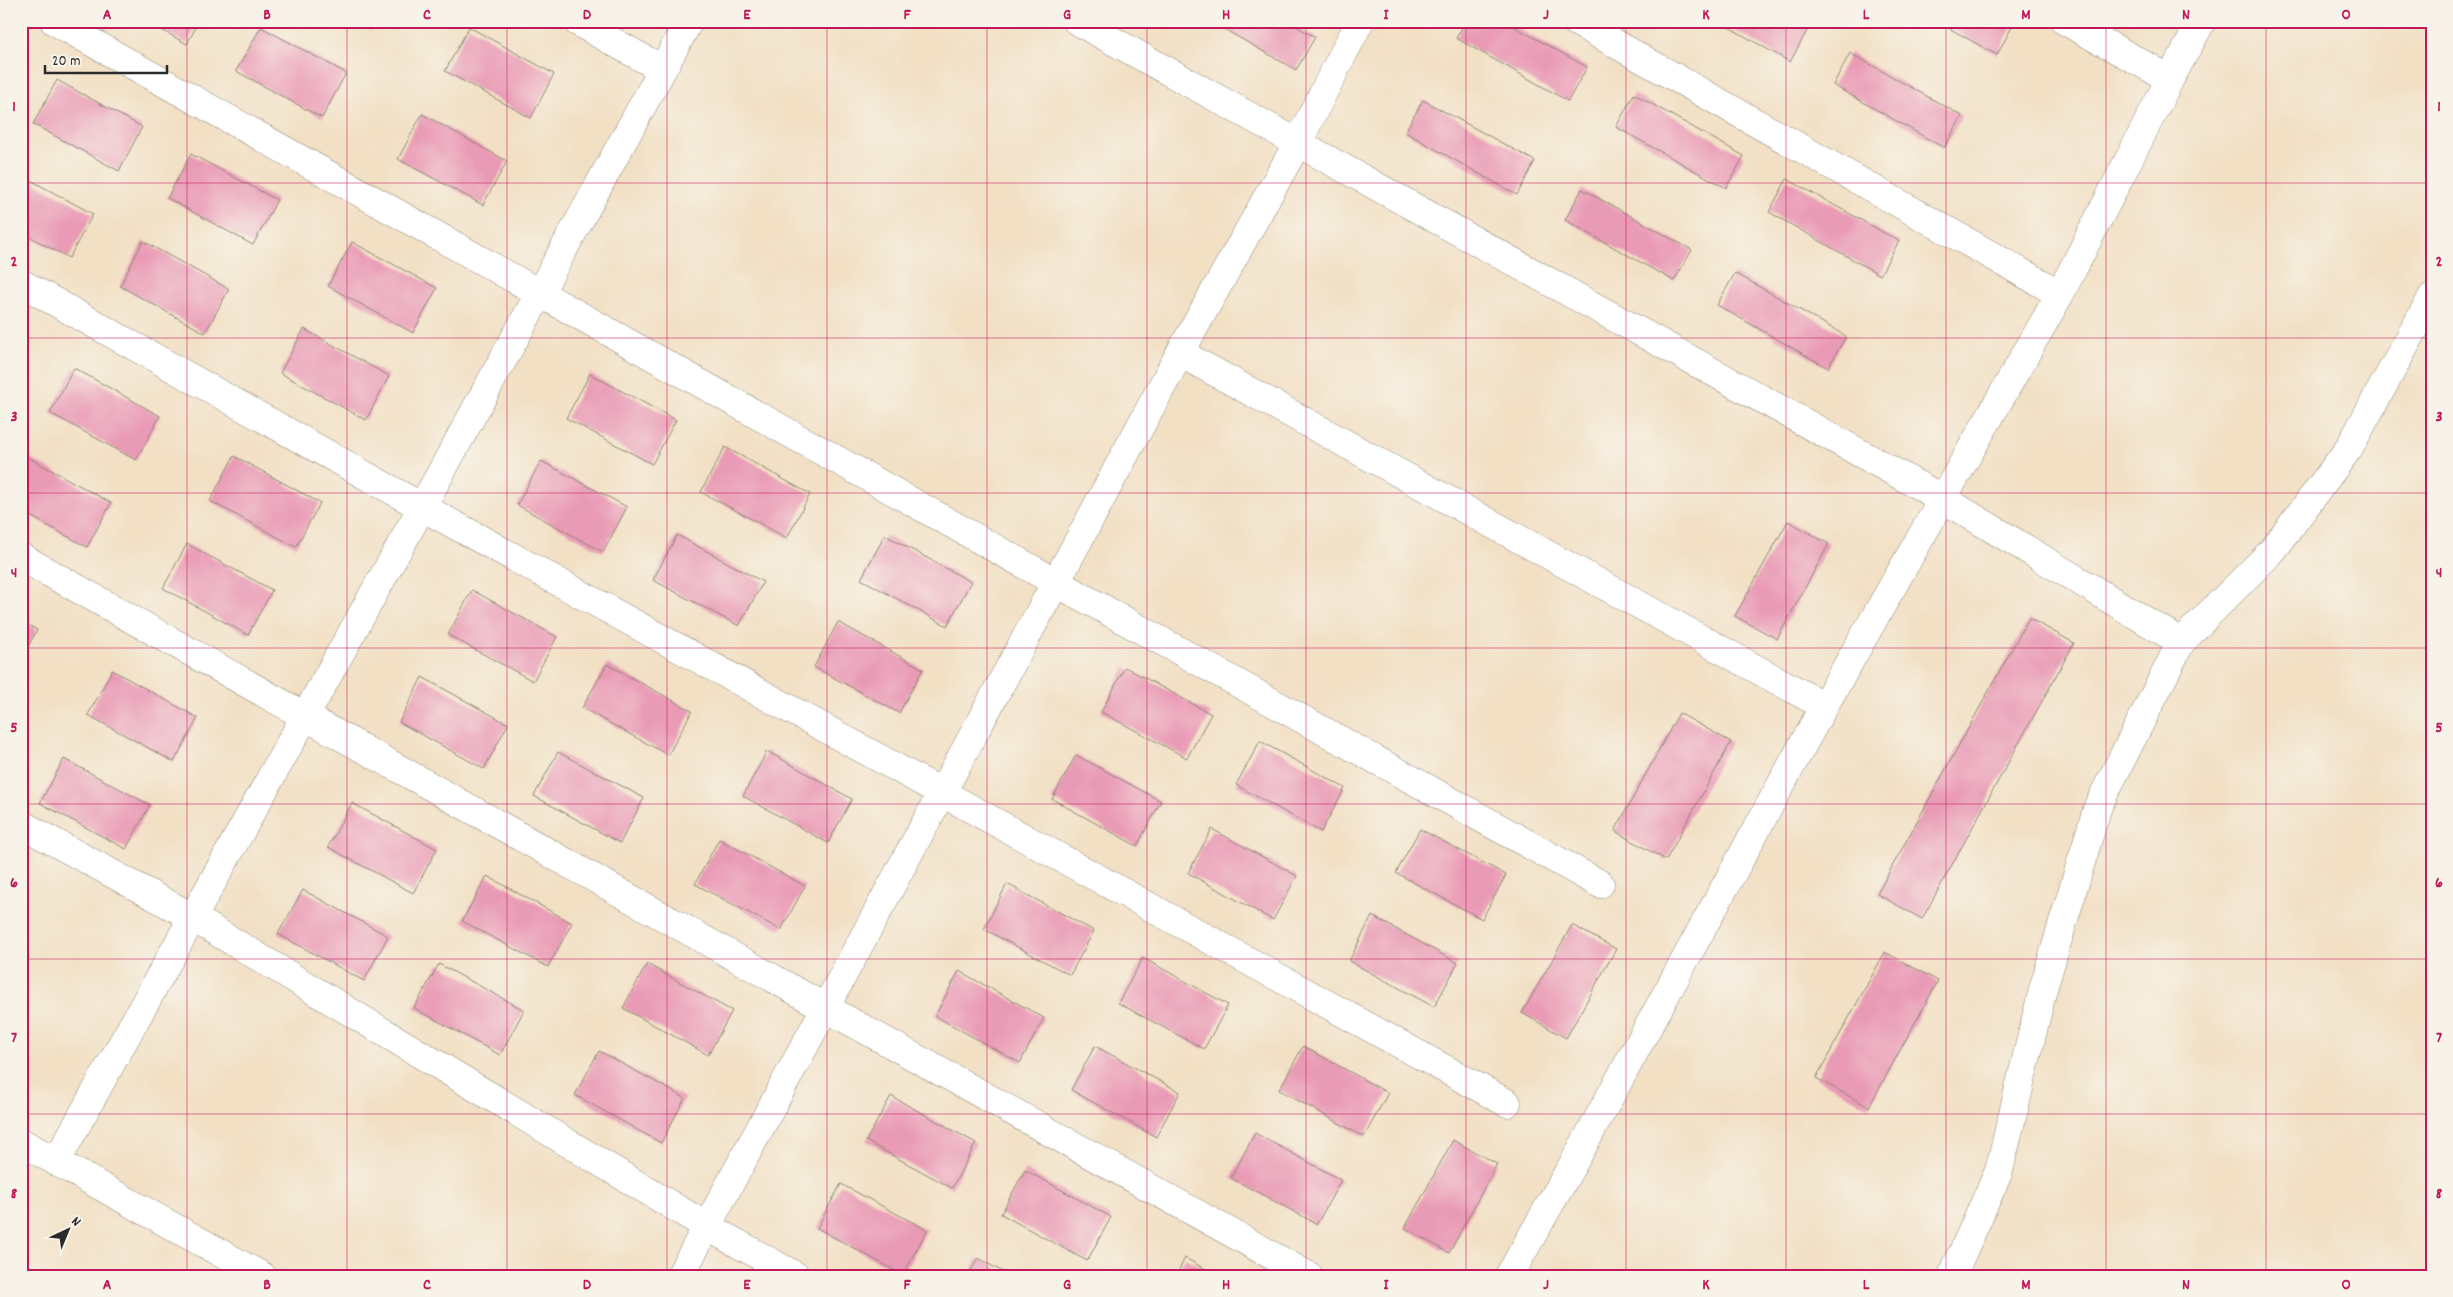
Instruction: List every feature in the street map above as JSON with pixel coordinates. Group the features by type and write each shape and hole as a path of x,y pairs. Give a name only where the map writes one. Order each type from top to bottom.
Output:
{"street":[{"path":"54,21 539,294 1600,884"},
{"path":"576,21 662,69"},
{"path":"56,1162 304,715 422,507 689,21"},
{"path":"1077,21 1943,499 2180,642"},
{"path":"680,1276 1180,353 1297,144 1360,21"},
{"path":"1575,21 2060,294"},
{"path":"2065,21 2170,79"},
{"path":"1510,1276 1824,706 2060,294 2170,79 2202,21"},
{"path":"21,283 422,507 1507,1103"},
{"path":"1952,1276 1999,1171 2043,989 2098,806 2180,642 2273,550 2349,448 2432,297"},
{"path":"1180,353 1824,706"},
{"path":"21,557 1309,1276"},
{"path":"21,824 192,917 706,1226 796,1276"},
{"path":"21,1142 262,1276"}],"building":[{"path":"145,21 199,21 187,44"},
{"path":"354,21 375,21 370,30"},
{"path":"1210,21 1287,21 1315,37 1296,70"},
{"path":"1466,21 1504,21 1587,67 1568,101 1456,38"},
{"path":"1718,21 1793,21 1808,29 1790,62"},
{"path":"1936,21 2015,21 1997,55"},
{"path":"261,27 346,73 322,118 236,71"},
{"path":"469,27 554,74 531,118 445,71"},
{"path":"1850,53 1962,116 1944,148 1833,85"},
{"path":"57,80 142,127 119,171 33,124"},
{"path":"1634,94 1744,156 1726,188 1616,127"},
{"path":"1423,100 1535,161 1517,195 1405,132"},
{"path":"422,114 507,161 483,205 398,159"},
{"path":"191,154 277,200 253,245 167,198"},
{"path":"21,175 93,214 69,258 21,232"},
{"path":"1787,179 1899,241 1880,275 1769,212"},
{"path":"1582,189 1692,250 1674,281 1565,220"},
{"path":"143,241 229,289 205,333 120,286"},
{"path":"352,242 437,288 413,333 328,286"},
{"path":"1735,273 1846,336 1828,368 1717,305"},
{"path":"304,329 389,376 366,420 280,373"},
{"path":"74,368 160,416 136,460 50,413"},
{"path":"590,374 676,420 652,464 566,418"},
{"path":"725,447 810,494 787,538 701,492"},
{"path":"26,456 111,503 87,547 21,511 21,465"},
{"path":"234,456 320,503 296,547 210,501"},
{"path":"541,461 627,507 603,552 517,505"},
{"path":"1788,521 1829,544 1777,639 1735,616"},
{"path":"677,535 763,582 739,626 653,580"},
{"path":"885,535 971,582 947,626 861,579"},
{"path":"187,544 272,590 248,635 163,588"},
{"path":"472,590 557,637 533,681 448,635"},
{"path":"2029,618 2074,643 1922,919 1877,894"},
{"path":"21,621 37,630 21,659"},
{"path":"838,622 923,669 899,713 814,667"},
{"path":"607,664 692,711 668,755 582,708"},
{"path":"1125,667 1211,714 1187,758 1101,712"},
{"path":"112,670 198,718 174,762 88,715"},
{"path":"422,677 508,724 484,769 399,722"},
{"path":"1679,713 1731,742 1666,860 1615,831"},
{"path":"1260,741 1345,788 1321,832 1236,785"},
{"path":"767,751 852,799 828,843 743,796"},
{"path":"558,752 644,798 620,843 534,796"},
{"path":"1076,755 1161,801 1137,846 1052,799"},
{"path":"64,759 150,805 126,849 40,803"},
{"path":"352,803 437,849 413,893 328,847"},
{"path":"1212,829 1297,876 1273,920 1188,873"},
{"path":"1420,829 1506,875 1482,919 1396,873"},
{"path":"719,839 805,886 781,930 695,884"},
{"path":"487,876 572,923 548,967 462,921"},
{"path":"1007,884 1094,931 1070,975 984,929"},
{"path":"303,890 388,936 364,981 278,934"},
{"path":"1372,916 1458,963 1434,1007 1349,961"},
{"path":"1572,925 1616,949 1566,1038 1522,1013"},
{"path":"1885,952 1938,981 1869,1107 1816,1078"},
{"path":"1143,958 1228,1005 1204,1049 1118,1003"},
{"path":"439,964 524,1010 500,1055 414,1008"},
{"path":"647,964 732,1011 708,1055 623,1008"},
{"path":"959,971 1044,1018 1020,1063 935,1016"},
{"path":"1095,1046 1180,1092 1156,1137 1071,1090"},
{"path":"1303,1046 1388,1093 1364,1137 1279,1090"},
{"path":"599,1051 685,1098 661,1143 575,1095"},
{"path":"891,1096 976,1143 952,1188 866,1141"},
{"path":"1255,1133 1341,1180 1317,1224 1231,1178"},
{"path":"1453,1140 1497,1164 1449,1253 1405,1228"},
{"path":"1025,1170 1111,1217 1087,1261 1001,1214"},
{"path":"841,1184 927,1230 903,1275 817,1228"},
{"path":"978,1258 1010,1276 968,1276"},
{"path":"1185,1258 1218,1276 1176,1276"}]}
